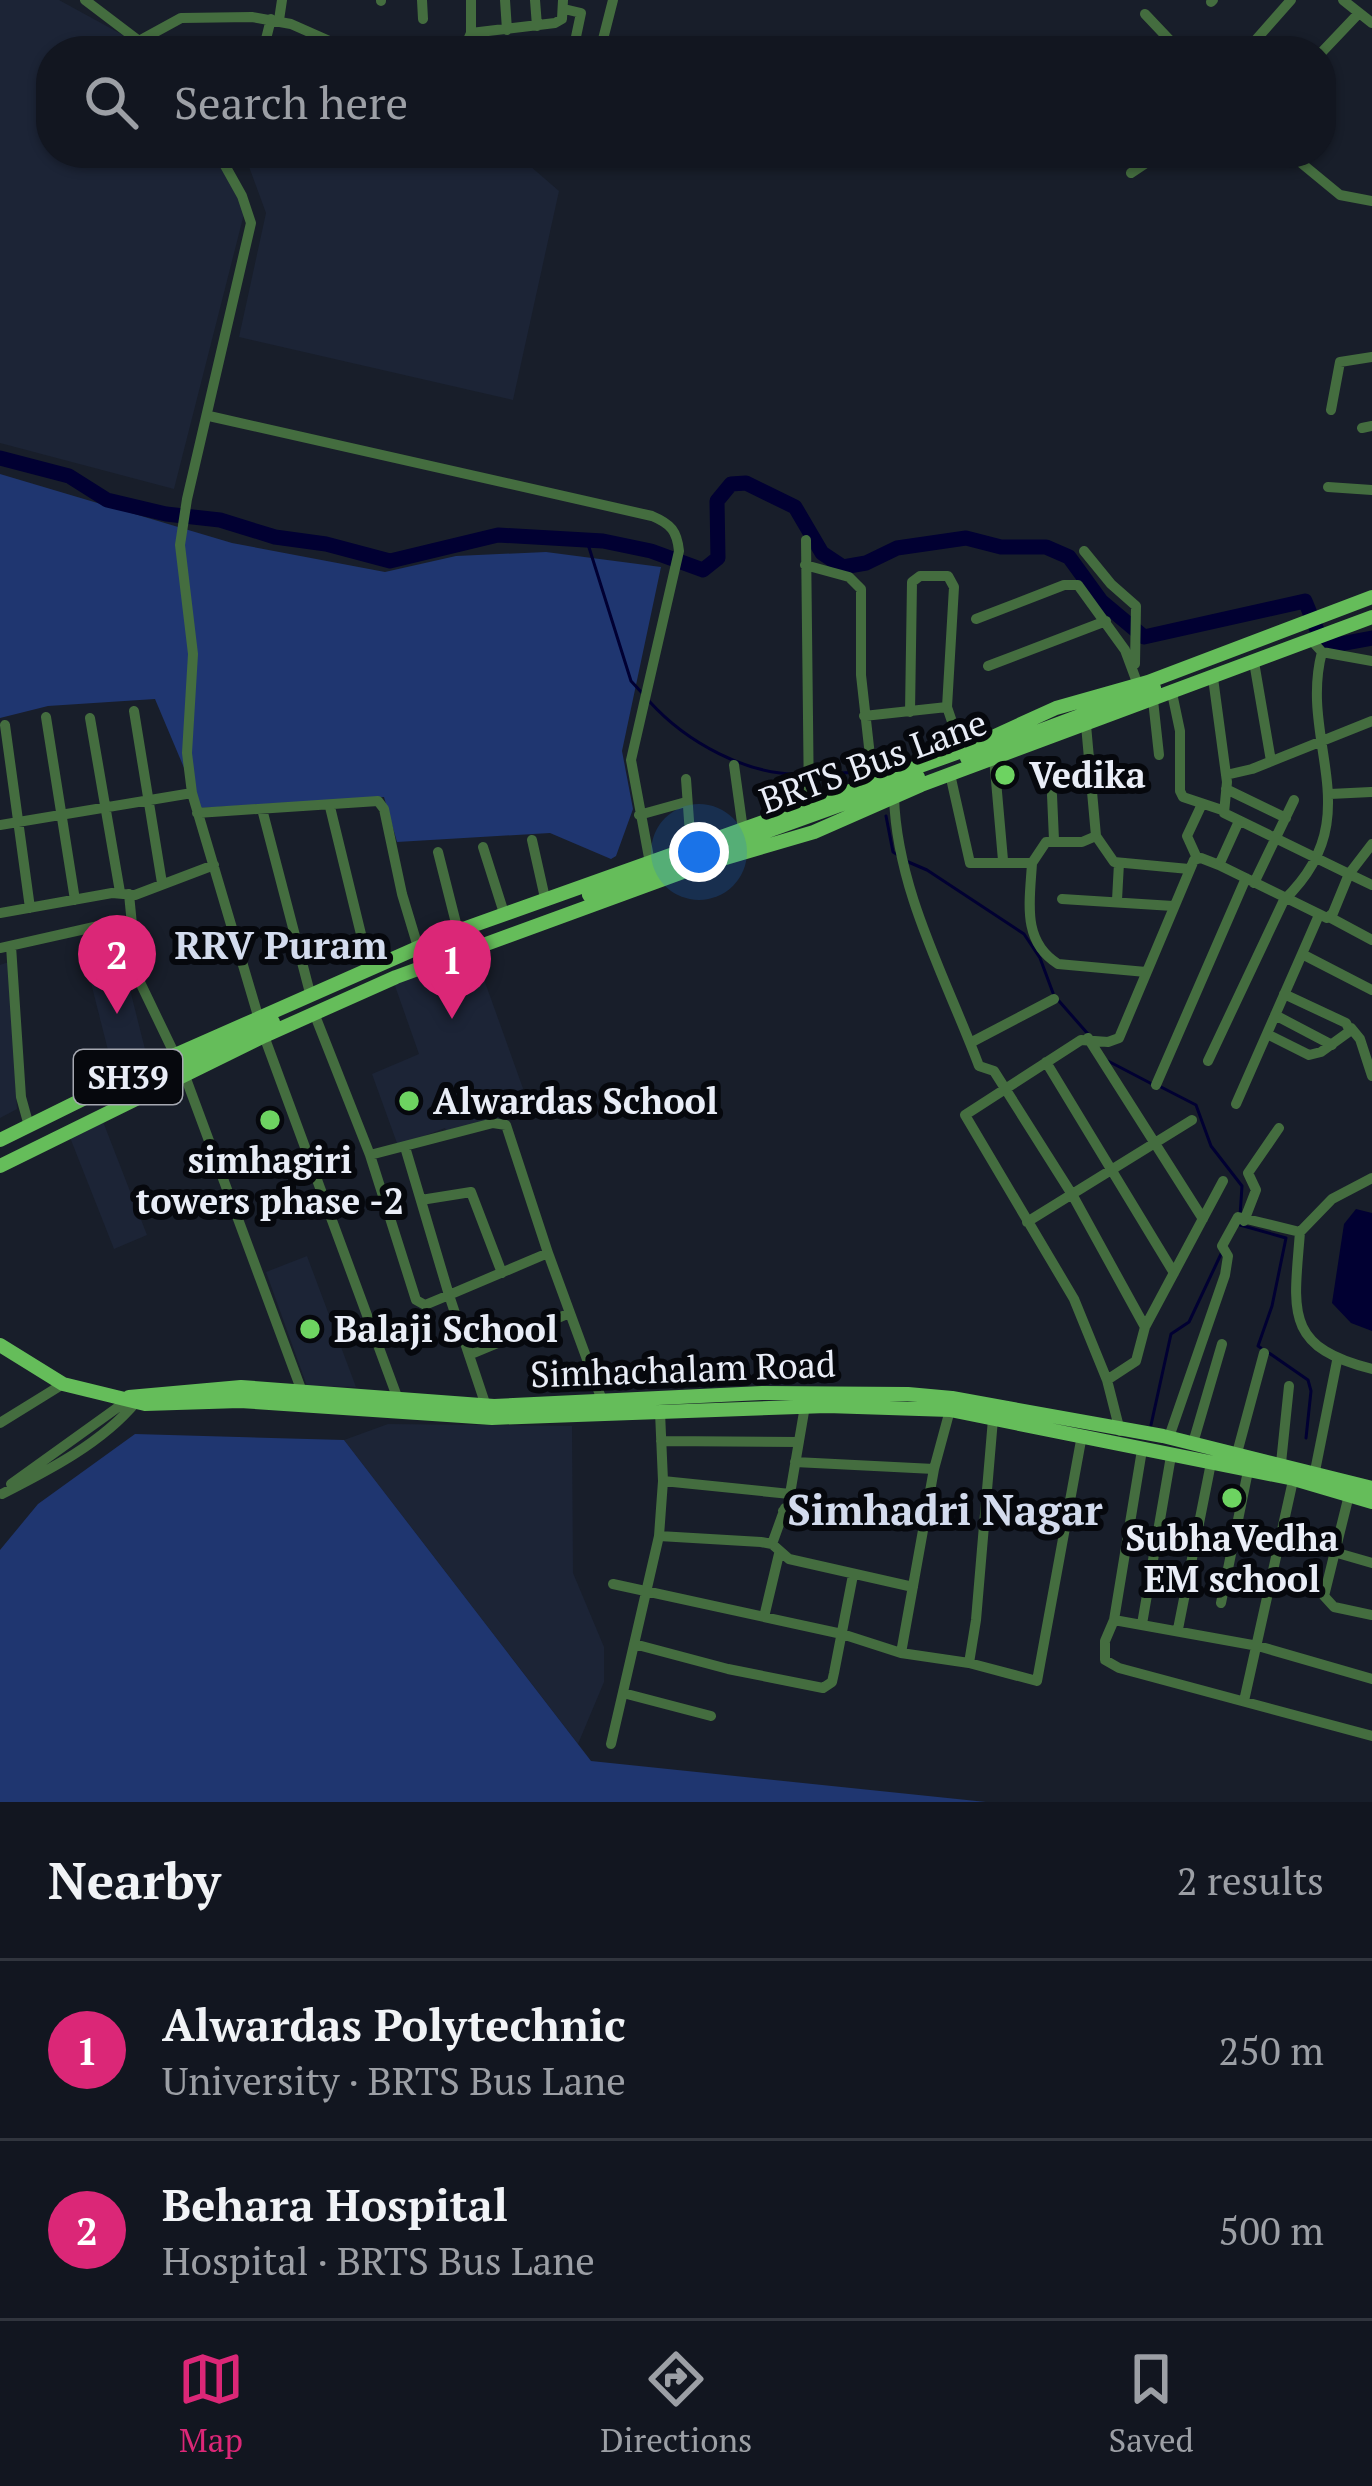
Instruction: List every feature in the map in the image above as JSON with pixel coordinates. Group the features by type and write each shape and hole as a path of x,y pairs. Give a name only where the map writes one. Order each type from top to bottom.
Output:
{"main road":[{"name":"SH39","path":"0,1144 175,1055 314,1013 496,938 704,864 814,832 950,774 1254,662 1312,637 1372,597"},
{"path":"1346,617 1372,606"},
{"name":"SH39","path":"1346,617 1372,617"},
{"name":"SH39","path":"0,1166 185,1076 310,993 418,947 962,751 1056,708 1136,680 1312,637"},
{"name":"BRTS Bus Lane","path":"0,1144 404,964 1312,637"},
{"name":"Simhachalam Road","path":"0,1346 63,1384 127,1400 241,1388 303,1399 491,1410 603,1403 659,1405 762,1393 951,1404 1120,1436 1169,1438 1372,1488"},
{"path":"303,1399 491,1410 951,1404 993,1419 1082,1435 1120,1436 1142,1450 1248,1471 1290,1469 1372,1502"}],"street":[{"path":"85,0 130,36"},
{"path":"226,17 230,0"},
{"path":"269,36 281,0"},
{"path":"422,0 423,19"},
{"path":"469,36 471,0"},
{"path":"505,0 507,29"},
{"path":"535,0 537,26"},
{"path":"604,36 613,0"},
{"path":"1259,36 1291,0"},
{"path":"1342,0 1372,22"},
{"path":"470,33 555,23 563,4 581,13 576,36"},
{"path":"1336,37 1359,13"},
{"path":"1145,14 1166,36"},
{"path":"156,36 181,18 226,17 275,20 315,36"},
{"path":"226,168 251,223 180,545 193,655 187,753 192,793 262,1027 399,1402"},
{"path":"1131,173 1138,168"},
{"path":"1307,168 1340,195 1372,201"},
{"path":"1331,410 1340,362 1372,357"},
{"path":"208,416 652,517 677,534 680,551 631,760 650,863"},
{"path":"1328,487 1372,490"},
{"path":"806,540 809,806"},
{"path":"1084,550 1137,608 1136,680"},
{"path":"805,565 849,577 861,589 864,716 873,783"},
{"path":"910,712 912,582 920,576 948,576 954,582 947,707 962,751"},
{"path":"976,620 1072,583 1083,589 1106,620 1136,680"},
{"path":"988,666 1106,620"},
{"path":"1208,1061 1284,900 1299,884 1326,831 1330,794 1312,637 1372,662"},
{"path":"1254,662 1271,761"},
{"path":"1214,678 1226,775 1222,810"},
{"path":"1172,693 1180,730 1183,797 1222,810 1227,817 1372,885"},
{"path":"1153,700 1159,755"},
{"path":"864,716 947,707"},
{"path":"134,712 162,883"},
{"path":"46,717 75,900"},
{"path":"90,718 137,976 175,1055"},
{"path":"1226,775 1372,721"},
{"path":"1086,724 1096,836 1108,858 1119,863 1219,865 1368,938 1372,922"},
{"path":"5,725 30,908"},
{"path":"994,758 1003,860"},
{"path":"734,765 742,830"},
{"path":"950,774 970,863 1032,863"},
{"path":"686,778 691,848"},
{"path":"1226,789 1286,818"},
{"path":"1330,794 1371,792"},
{"path":"0,825 192,793"},
{"path":"1052,795 1054,840"},
{"path":"894,796 899,855 979,1066 994,1070 1073,1196 1144,1327"},
{"path":"1156,1085 1250,881 1277,839 1294,800"},
{"path":"639,815 686,802"},
{"path":"197,813 382,804 418,947"},
{"path":"1120,1436 1107,1380 1074,1299 966,1120 969,1109 1046,1062 1091,1039 1113,1042 1118,1038 1193,864 1187,836 1202,804"},
{"path":"330,807 369,967"},
{"path":"262,809 310,993"},
{"path":"1219,865 1239,821"},
{"path":"1096,836 1082,842 1054,840 1040,847 1032,863 1030,926 1047,957 1058,964 1146,972"},
{"path":"532,840 545,898"},
{"path":"1236,1104 1302,954 1372,844"},
{"path":"483,847 504,913"},
{"path":"438,852 458,931"},
{"path":"1117,900 1119,863"},
{"path":"0,913 140,894 214,865"},
{"path":"1062,899 1173,906"},
{"path":"29,1126 21,1097 5,947 103,925"},
{"path":"1302,954 1372,990"},
{"path":"1284,994 1351,1028 1360,1039 1372,1076"},
{"path":"970,1043 1054,999"},
{"path":"314,1013 370,1155 416,1300 425,1305 548,1253"},
{"path":"1275,1015 1332,1045"},
{"path":"1267,1034 1309,1055 1332,1045 1351,1028"},
{"path":"1091,1039 1202,1219"},
{"path":"1046,1062 1174,1273"},
{"path":"185,1076 303,1399"},
{"path":"1027,1222 1192,1120"},
{"path":"370,1155 493,1124 506,1125 603,1403"},
{"path":"1169,1438 1225,1275 1227,1234 1255,1199 1248,1173 1279,1128"},
{"path":"405,1147 449,1295 491,1410"},
{"path":"1372,1178 1332,1199 1300,1232 1296,1297 1306,1338 1337,1361 1372,1369"},
{"path":"1107,1380 1136,1360 1144,1327 1222,1181"},
{"path":"421,1200 467,1191 475,1195 502,1273"},
{"path":"1241,1219 1300,1232"},
{"path":"469,1354 570,1313"},
{"path":"1193,1443 1222,1344"},
{"path":"1237,1453 1264,1353"},
{"path":"1315,1472 1337,1361"},
{"path":"0,1423 63,1384"},
{"path":"1244,1701 1290,1469 1289,1386"},
{"path":"1,1494 108,1430 127,1400"},
{"path":"901,1653 934,1469 951,1404"},
{"path":"610,1744 659,1535 659,1405"},
{"path":"764,1617 805,1406"},
{"path":"969,1663 993,1419"},
{"path":"613,1584 1037,1681 1082,1435"},
{"path":"661,1441 798,1442"},
{"path":"1142,1450 1114,1620 1103,1654 1109,1664 1372,1736"},
{"path":"1142,1624 1171,1456"},
{"path":"795,1462 934,1469"},
{"path":"1178,1629 1211,1463"},
{"path":"1221,1603 1248,1471"},
{"path":"662,1481 790,1494"},
{"path":"1349,1495 1325,1600 1334,1607 1372,1615"},
{"path":"783,1511 885,1526"},
{"path":"659,1535 776,1549 853,1575 913,1587"},
{"path":"1334,1552 1372,1563"},
{"path":"634,1643 728,1670 823,1688 832,1682 853,1575"},
{"path":"1114,1620 1258,1646 1372,1679"},
{"path":"623,1694 711,1716"}],"shaded area":[{"path":"0,0 59,0 125,36 36,36 36,168 224,168 246,206 174,489 0,443"},
{"path":"250,168 532,168 559,191 513,400 239,337 266,213"},
{"path":"0,474 232,543 385,572 456,556 546,552 661,567 622,751 633,809 616,856 611,859 550,833 397,842 384,797 201,808 155,699 48,706 0,718"},
{"path":"121,954 149,1065 114,1074 86,963"},
{"path":"475,954 530,1108 449,1136 445,1128 398,1146 372,1074 419,1054 394,983"},
{"path":"9,962 17,1109 0,1118 0,965"},
{"path":"102,1119 147,1235 114,1249 69,1135"},
{"path":"1356,1209 1372,1213 1372,1331 1351,1323 1332,1303 1344,1224"},
{"name":"Balaji School","path":"307,1256 356,1387 307,1386 266,1272"},
{"path":"388,1424 572,1426 573,1573 604,1647 604,1682 578,1744 344,1440"},
{"path":"135,1434 344,1440 591,1761 986,1802 0,1802 0,1550 38,1504"}],"waterway":[{"path":"0,458 69,476 107,500 220,520 275,537 390,561 498,535 603,541 651,551 703,570 718,558 717,501 731,484 746,483 795,507 822,553 843,567 866,563 897,548 966,538 1001,547 1046,547 1069,557 1101,601 1144,637 1305,601 1324,647 1372,638"},
{"path":"587,541 631,681 643,694"},
{"path":"649,701 681,730 719,754 761,769 803,774"},
{"path":"813,774 865,772"},
{"path":"886,816 893,852 898,855"},
{"path":"906,861 1024,934 1040,958 1053,993"},
{"path":"1059,1001 1088,1034"},
{"path":"1108,1061 1152,1084"},
{"path":"1161,1087 1196,1105 1211,1146 1242,1186 1240,1216"},
{"path":"1240,1225 1286,1238 1261,1348"},
{"path":"1151,1425 1171,1334 1189,1322 1221,1254"},
{"path":"1269,1353 1308,1380 1306,1438"}],"place":[{"name":"Vedika","path":"1005,775"},
{"name":"Behara Hospital","path":"117,1014"},
{"name":"Alwardas Polytechnic","path":"452,1019"},
{"name":"Alwardas School","path":"409,1101"},
{"name":"simhagiri towers phase -2","path":"270,1120"},
{"name":"Balaji School","path":"310,1329"},
{"name":"SubhaVedha EM school","path":"1232,1498"}],"district":[{"name":"RRV Puram","path":"281,945"},
{"name":"Simhadri Nagar","path":"945,1510"}]}
